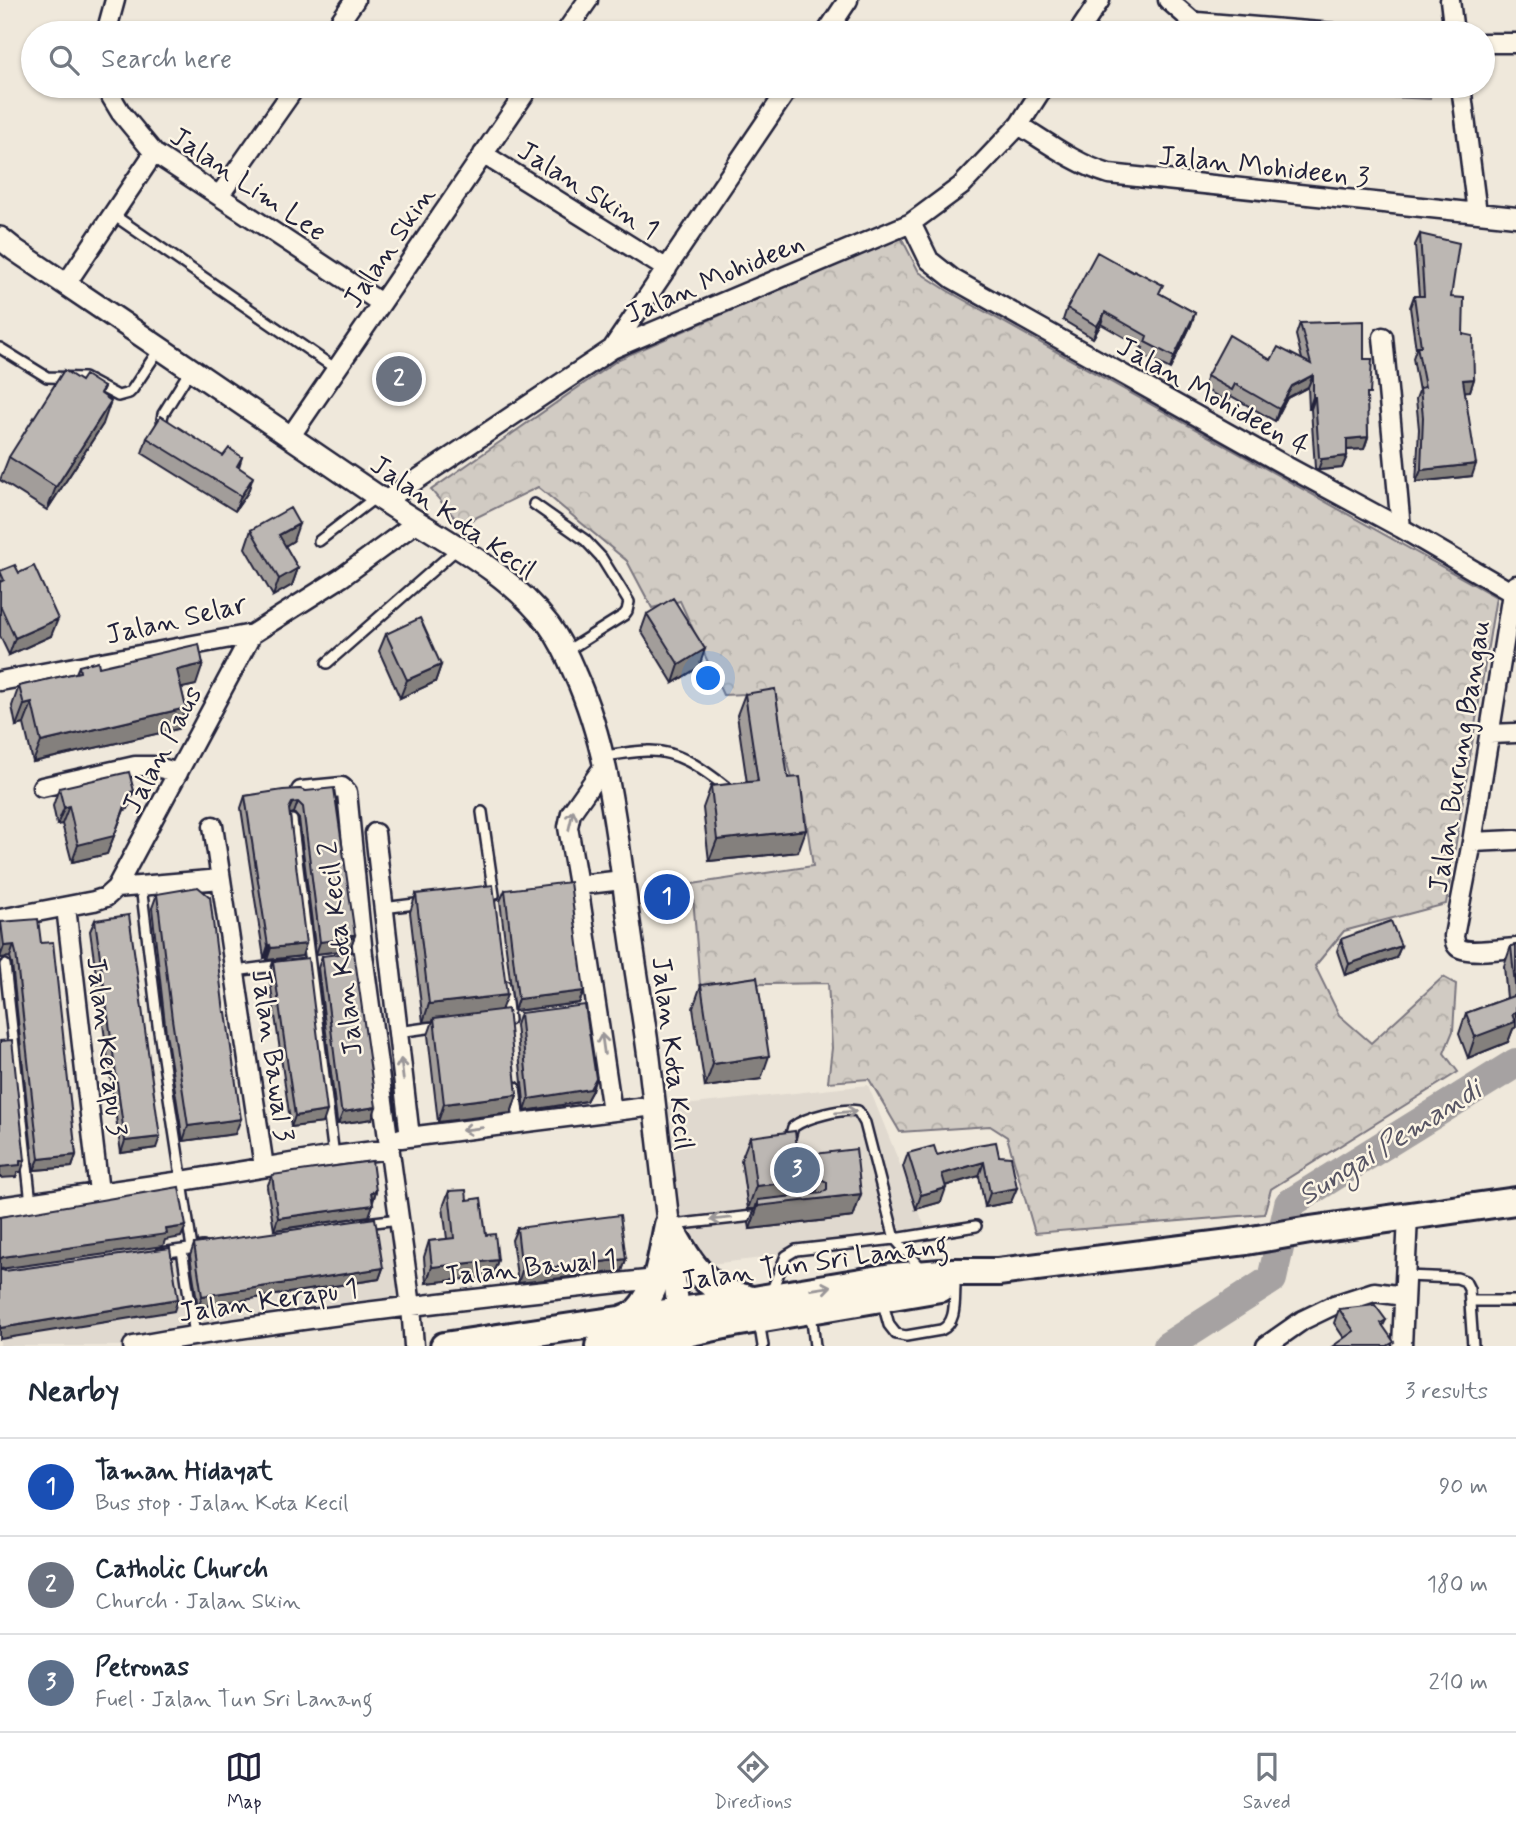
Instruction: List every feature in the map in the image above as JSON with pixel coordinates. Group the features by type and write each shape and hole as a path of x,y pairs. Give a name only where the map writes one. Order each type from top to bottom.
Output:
{"main road":[{"path":"998,1272 1246,1241 1516,1200"},
{"path":"621,1320 637,1312 649,1293 659,1268 668,1225"},
{"path":"668,1225 690,1262 712,1284 729,1294 761,1305"},
{"name":"Jalan Tun Sri Lanang","path":"444,1346 621,1320 680,1322 892,1277 953,1272 998,1272"},
{"name":"Jalan Tun Sri Lanang","path":"761,1305 811,1310 955,1286 998,1272"},
{"name":"Jalan Tun Sri Lanang","path":"599,1346 642,1343 680,1322"}],"street":[{"path":"109,21 115,0"},
{"path":"340,21 355,0"},
{"path":"573,21 588,0"},
{"path":"834,21 848,0"},
{"path":"1086,21 1100,0"},
{"path":"1168,0 1194,21"},
{"path":"1450,0 1453,21"},
{"path":"1495,43 1516,43"},
{"name":"Jalan Lim Lee","path":"112,98 154,153 381,303"},
{"path":"219,196 288,98"},
{"name":"Jalan Skin","path":"290,437 522,98"},
{"path":"612,349 782,98"},
{"name":"Jalan Mohideen","path":"381,499 612,349 911,223 961,186 1019,125 1036,98"},
{"path":"1462,98 1476,212"},
{"name":"Jalan Mohideen 3","path":"1019,125 1093,169 1109,174 1516,218"},
{"path":"66,284 154,153"},
{"name":"Jalan Skin 1","path":"483,155 667,269"},
{"name":"Jalan Mohideen 4","path":"911,223 929,260 953,279 1287,467 1515,591"},
{"name":"Jalan Kota Kecil","path":"0,238 514,587 552,628 581,685 603,761 623,880 680,1322"},
{"path":"1383,337 1401,528"},
{"name":"Jalan Selar","path":"0,681 252,634 342,577 416,522"},
{"name":"Jalan Burung Bangau","path":"1515,591 1454,936 1457,946 1467,950 1516,948"},
{"name":"Jalan Paus","path":"116,888 252,634"},
{"path":"1489,734 1516,733"},
{"path":"603,761 571,813 568,827 572,886 591,1008 612,1111"},
{"path":"42,787 135,766 154,766 178,773"},
{"name":"Jalan Kota Kecil 2","path":"301,791 342,787 346,790 357,956 389,1144 414,1346"},
{"name":"Jalan Bawal 3","path":"214,825 264,1167 334,1156 410,1137 654,1106"},
{"path":"375,833 410,1137"},
{"path":"1472,842 1516,840"},
{"path":"0,919 100,899 116,888 221,879"},
{"path":"572,886 623,880"},
{"name":"Jalan Kerapu 3","path":"65,907 99,1192"},
{"path":"0,1208 264,1167"},
{"path":"1402,1346 1408,1216"},
{"name":"Jalan Bawal 1","path":"411,1306 655,1279"},
{"path":"1266,1346 1303,1320 1334,1305 1374,1292 1404,1296"},
{"name":"Jalan Kerapu 1","path":"133,1346 411,1306"}],"lane":[{"path":"113,214 336,369"},
{"path":"0,348 47,377 84,377 118,396 124,396 132,390 160,348"},
{"path":"167,431 162,424 163,414 191,369"},
{"path":"319,541 381,499"},
{"path":"534,504 584,540 601,557 629,602 624,615 565,652"},
{"path":"327,663 457,548"},
{"path":"603,761 649,750 672,754 698,766 730,790"},
{"path":"482,812 495,908"},
{"path":"292,820 334,1156"},
{"path":"141,886 158,1025 182,1181 195,1335"},
{"path":"480,896 506,893"},
{"path":"383,908 439,901"},
{"path":"235,971 323,960"},
{"path":"5,965 31,1203"},
{"path":"503,977 510,1031"},
{"path":"495,1020 521,1016"},
{"path":"398,1032 453,1025"},
{"path":"514,1070 519,1123"},
{"path":"790,1138 793,1126 802,1121 848,1110 859,1112 895,1240 928,1274"},
{"path":"668,1225 774,1214"},
{"path":"358,1224 399,1219"},
{"path":"763,1346 761,1305 784,1260 792,1251 895,1240 976,1226"},
{"path":"156,1253 206,1246"},
{"path":"1405,1276 1461,1279 1468,1285 1473,1346"},
{"path":"882,1298 891,1330 900,1336 918,1334 941,1330 949,1325 953,1317 955,1286"},
{"path":"1469,1301 1516,1301"},
{"path":"811,1310 815,1346"}],"shaded area":[{"path":"868,1085 930,1239 701,1265 679,1217 666,1107"},
{"path":"404,1214 418,1311 174,1346 0,1346 0,1272"}],"green space":[{"path":"901,237 919,272 948,291 1496,597 1446,904 1344,931 1315,966 1339,1015 1371,1043 1443,977 1456,984 1453,1031 1444,1053 1458,1072 1271,1189 1264,1214 1035,1233 1007,1137 990,1126 900,1132 869,1079 828,1082 832,1048 828,983 700,985 692,884 813,866 802,793 793,782 769,693 723,695 680,601 652,608 627,561 538,487 461,525 431,490 619,359"}],"building":[{"path":"1420,234 1459,243 1451,297 1464,298 1463,334 1473,336 1474,379 1463,380 1476,464 1421,470 1423,417 1420,388 1425,387 1417,346 1421,346 1414,296 1424,296"},
{"path":"1097,252 1163,285 1159,293 1195,313 1174,357 1145,342 1147,336 1105,312 1097,326 1067,308"},
{"path":"1364,321 1364,359 1372,359 1370,394 1367,394 1368,437 1347,439 1347,456 1322,459 1319,457 1313,375 1292,386 1279,409 1235,384 1232,390 1207,376 1229,335 1271,360 1278,347 1311,364 1300,323"},
{"path":"64,370 81,381 85,375 104,387 100,393 111,401 56,487 9,457"},
{"path":"161,416 223,456 229,448 242,457 237,466 253,477 241,496 147,438"},
{"path":"290,508 299,524 279,535 298,568 279,579 251,530"},
{"path":"15,565 19,573 34,566 58,619 15,638 0,605 0,582 4,580 0,571"},
{"path":"673,598 705,649 679,665 647,614"},
{"path":"420,618 441,665 407,680 386,634"},
{"path":"199,644 203,664 177,670 186,708 41,742 32,703 24,705 19,686 80,672 79,666 98,661 99,667"},
{"path":"775,689 788,778 800,777 806,830 717,840 711,786 758,781 745,694"},
{"path":"129,772 134,791 130,792 114,836 78,845 69,806 64,808 59,788"},
{"path":"334,788 355,935 351,935 352,938 320,942 303,807 298,802 292,803 289,809 306,944 271,948 268,946 245,796 283,790"},
{"path":"570,882 584,991 518,999 505,890"},
{"path":"493,885 507,995 429,1004 416,894"},
{"path":"198,887 210,897 241,1119 188,1126 157,894"},
{"path":"129,915 160,1137 125,1141 95,920"},
{"path":"38,919 41,943 53,942 76,1155 39,1159 16,953 14,945 4,946 1,922"},
{"path":"1391,921 1401,946 1349,964 1341,939"},
{"path":"1516,945 1516,995 1511,946"},
{"path":"354,952 376,1107 343,1112 322,956"},
{"path":"308,958 327,1111 295,1116 273,962"},
{"path":"757,977 769,1056 713,1064 701,985"},
{"path":"1516,995 1516,1011 1512,1014 1515,1022 1475,1037 1466,1013"},
{"path":"585,1005 596,1078 590,1089 529,1099 520,1013"},
{"path":"508,1009 517,1095 444,1104 434,1018"},
{"path":"12,1040 25,1160 20,1161 20,1165 0,1167 0,1041"},
{"path":"795,1131 798,1156 856,1149 861,1194 758,1206 758,1200 822,1193 827,1189 827,1182 821,1179 756,1186 750,1137"},
{"path":"996,1142 999,1156 1011,1157 1017,1188 990,1193 984,1162 942,1174 946,1188 921,1195 908,1153 934,1146 937,1155"},
{"path":"372,1161 376,1191 371,1192 373,1205 278,1218 272,1175"},
{"path":"179,1187 186,1226 166,1229 167,1234 0,1259 0,1217"},
{"path":"466,1190 467,1200 481,1198 486,1235 495,1234 498,1260 432,1267 429,1241 454,1238 449,1191"},
{"path":"620,1215 626,1259 522,1271 517,1228"},
{"path":"375,1218 383,1268 202,1296 194,1244"},
{"path":"170,1248 178,1299 0,1328 0,1269 5,1271"},
{"path":"1375,1305 1386,1320 1381,1323 1394,1342 1387,1346 1333,1346 1354,1331 1339,1309"}],"waterway":[{"name":"Sungai Pemandi","path":"1168,1346 1272,1279 1289,1204 1516,1063"}],"place":[{"name":"Catholic Church","path":"399,379"},
{"name":"Taman Hidayat","path":"667,897"},
{"name":"Petronas","path":"797,1170"}]}
